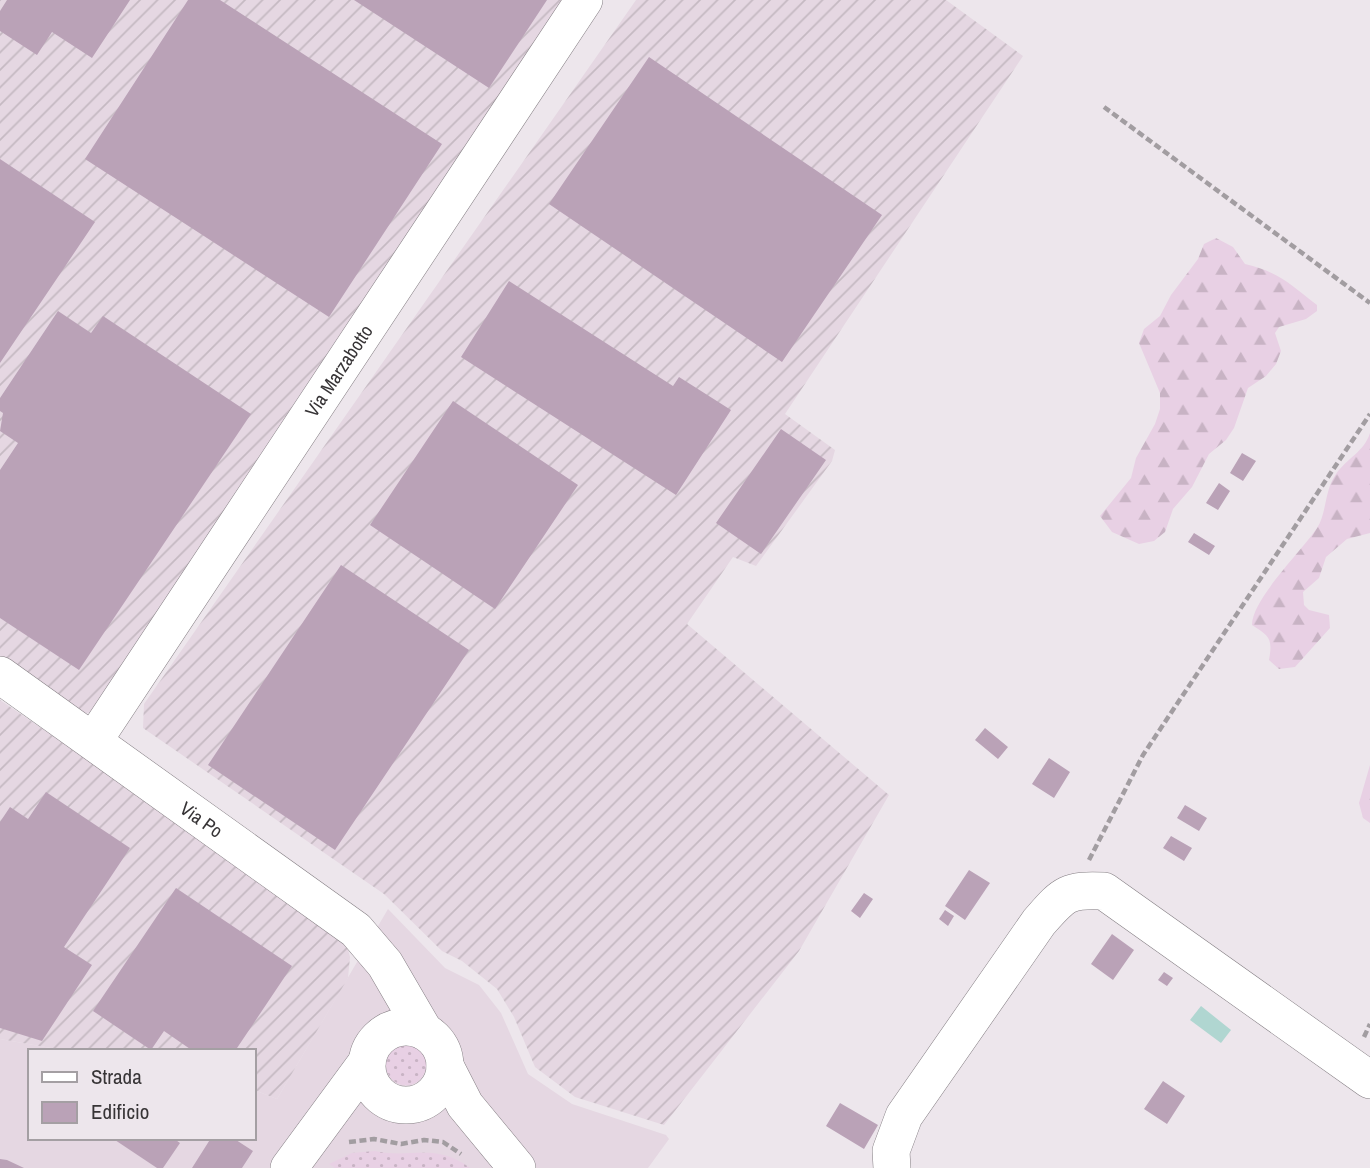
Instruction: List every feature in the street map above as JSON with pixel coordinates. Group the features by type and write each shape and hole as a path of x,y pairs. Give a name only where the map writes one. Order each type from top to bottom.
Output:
{"street":[{"name":"Via Marzabotto","path":"94,740 584,0"},
{"name":"Via Po","path":"0,675 356,930 374,947 393,975 424,1031"},
{"path":"892,1168 891,1151 904,1116 1039,922 1063,895 1077,890 1104,891 1370,1080"},
{"path":"393,975 394,998 390,1018 374,1049 369,1077 376,1091 410,1105 462,1113 475,1144 517,1168"},
{"path":"297,1156 374,1049 394,1028 409,1027 424,1031 436,1041 475,1144"},
{"path":"297,1156 331,1123 379,1108 410,1105 435,1091 445,1066"}],"path":[{"path":"1104,107 1370,303"},
{"path":"1077,890 1143,755 1370,414"},
{"path":"345,1143 374,1139 401,1144 424,1140 475,1144"}],"shaded area":[{"path":"0,0 574,0 107,710 81,714 0,659"},
{"path":"636,0 946,0 1023,56 785,414 835,450 832,461 756,566 733,557 687,624 889,795 799,951 664,1125 575,1097 535,1067 514,1017 497,989 462,961 442,951 384,894 143,728 144,704"},
{"path":"0,700 344,934 350,957 348,978 277,1099 256,1091 256,1049 57,1049 0,1039"},
{"path":"388,909 445,968 479,985 501,1013 528,1074 572,1104 666,1135 669,1139 648,1168 0,1168 0,1039 57,1049 28,1049 28,1140 256,1140 256,1091 277,1099"},
{"path":"1201,1006 1231,1030 1221,1043 1190,1020"}],"green space":[{"path":"1216,238 1233,247 1245,264 1276,275 1291,285 1317,305 1317,311 1306,319 1279,327 1275,333 1281,351 1276,364 1266,376 1248,388 1234,428 1226,440 1209,454 1192,487 1173,509 1165,532 1154,541 1139,544 1112,532 1100,516 1131,478 1136,458 1155,424 1160,409 1160,393 1139,343 1144,329 1160,316 1171,295 1198,259 1204,244"},
{"path":"1370,433 1370,533 1347,539 1326,557 1319,578 1303,592 1304,605 1309,610 1329,615 1330,628 1295,667 1279,669 1269,660 1268,638 1252,625 1254,614 1268,589 1317,528 1332,481 1340,468 1364,445"},
{"path":"1370,765 1370,823 1363,818 1359,803"},
{"path":"406,1045 420,1051 426,1065 420,1079 406,1085 392,1079 386,1065 392,1051"},
{"path":"352,1153 434,1153 458,1160 470,1168 335,1168 329,1164"}],"building":[{"path":"7,0 130,0 92,58 52,32 37,55 0,31 0,11"},
{"path":"188,0 220,0 442,144 329,317 85,159"},
{"path":"354,0 547,0 489,88"},
{"path":"649,57 882,215 782,362 549,204"},
{"path":"0,159 95,222 0,363"},
{"path":"509,281 673,386 679,377 731,410 676,495 461,357"},
{"path":"58,311 91,333 103,316 251,414 79,670 0,618 0,470 18,443 0,431 3,413 0,411 0,398"},
{"path":"453,401 578,485 495,609 370,525"},
{"path":"781,429 826,460 761,554 716,523"},
{"path":"1242,453 1256,461 1243,481 1230,473"},
{"path":"1219,483 1230,491 1218,510 1206,503"},
{"path":"1194,533 1215,546 1209,555 1188,542"},
{"path":"341,565 469,650 335,850 208,765"},
{"path":"985,728 1008,747 998,759 975,740"},
{"path":"1049,758 1070,772 1054,798 1032,784"},
{"path":"46,792 130,848 64,947 92,965 42,1041 0,1028 0,822 10,807 28,819"},
{"path":"1185,805 1207,818 1199,831 1177,818"},
{"path":"1171,836 1192,848 1184,861 1163,848"},
{"path":"969,870 990,883 965,920 945,906"},
{"path":"176,888 292,966 236,1049 190,1049 164,1031 150,1049 93,1011"},
{"path":"864,893 873,899 860,918 851,911"},
{"path":"945,910 954,916 948,926 939,919"},
{"path":"1112,934 1134,950 1113,980 1091,964"},
{"path":"1164,972 1173,978 1167,986 1158,980"},
{"path":"1163,1081 1185,1096 1167,1124 1144,1109"},
{"path":"840,1103 878,1125 864,1149 826,1126"},
{"path":"115,1140 176,1140 180,1143 163,1168 157,1168"},
{"path":"210,1140 236,1140 253,1151 242,1168 192,1168"},
{"path":"0,1159 7,1160 24,1168 0,1168"}]}
